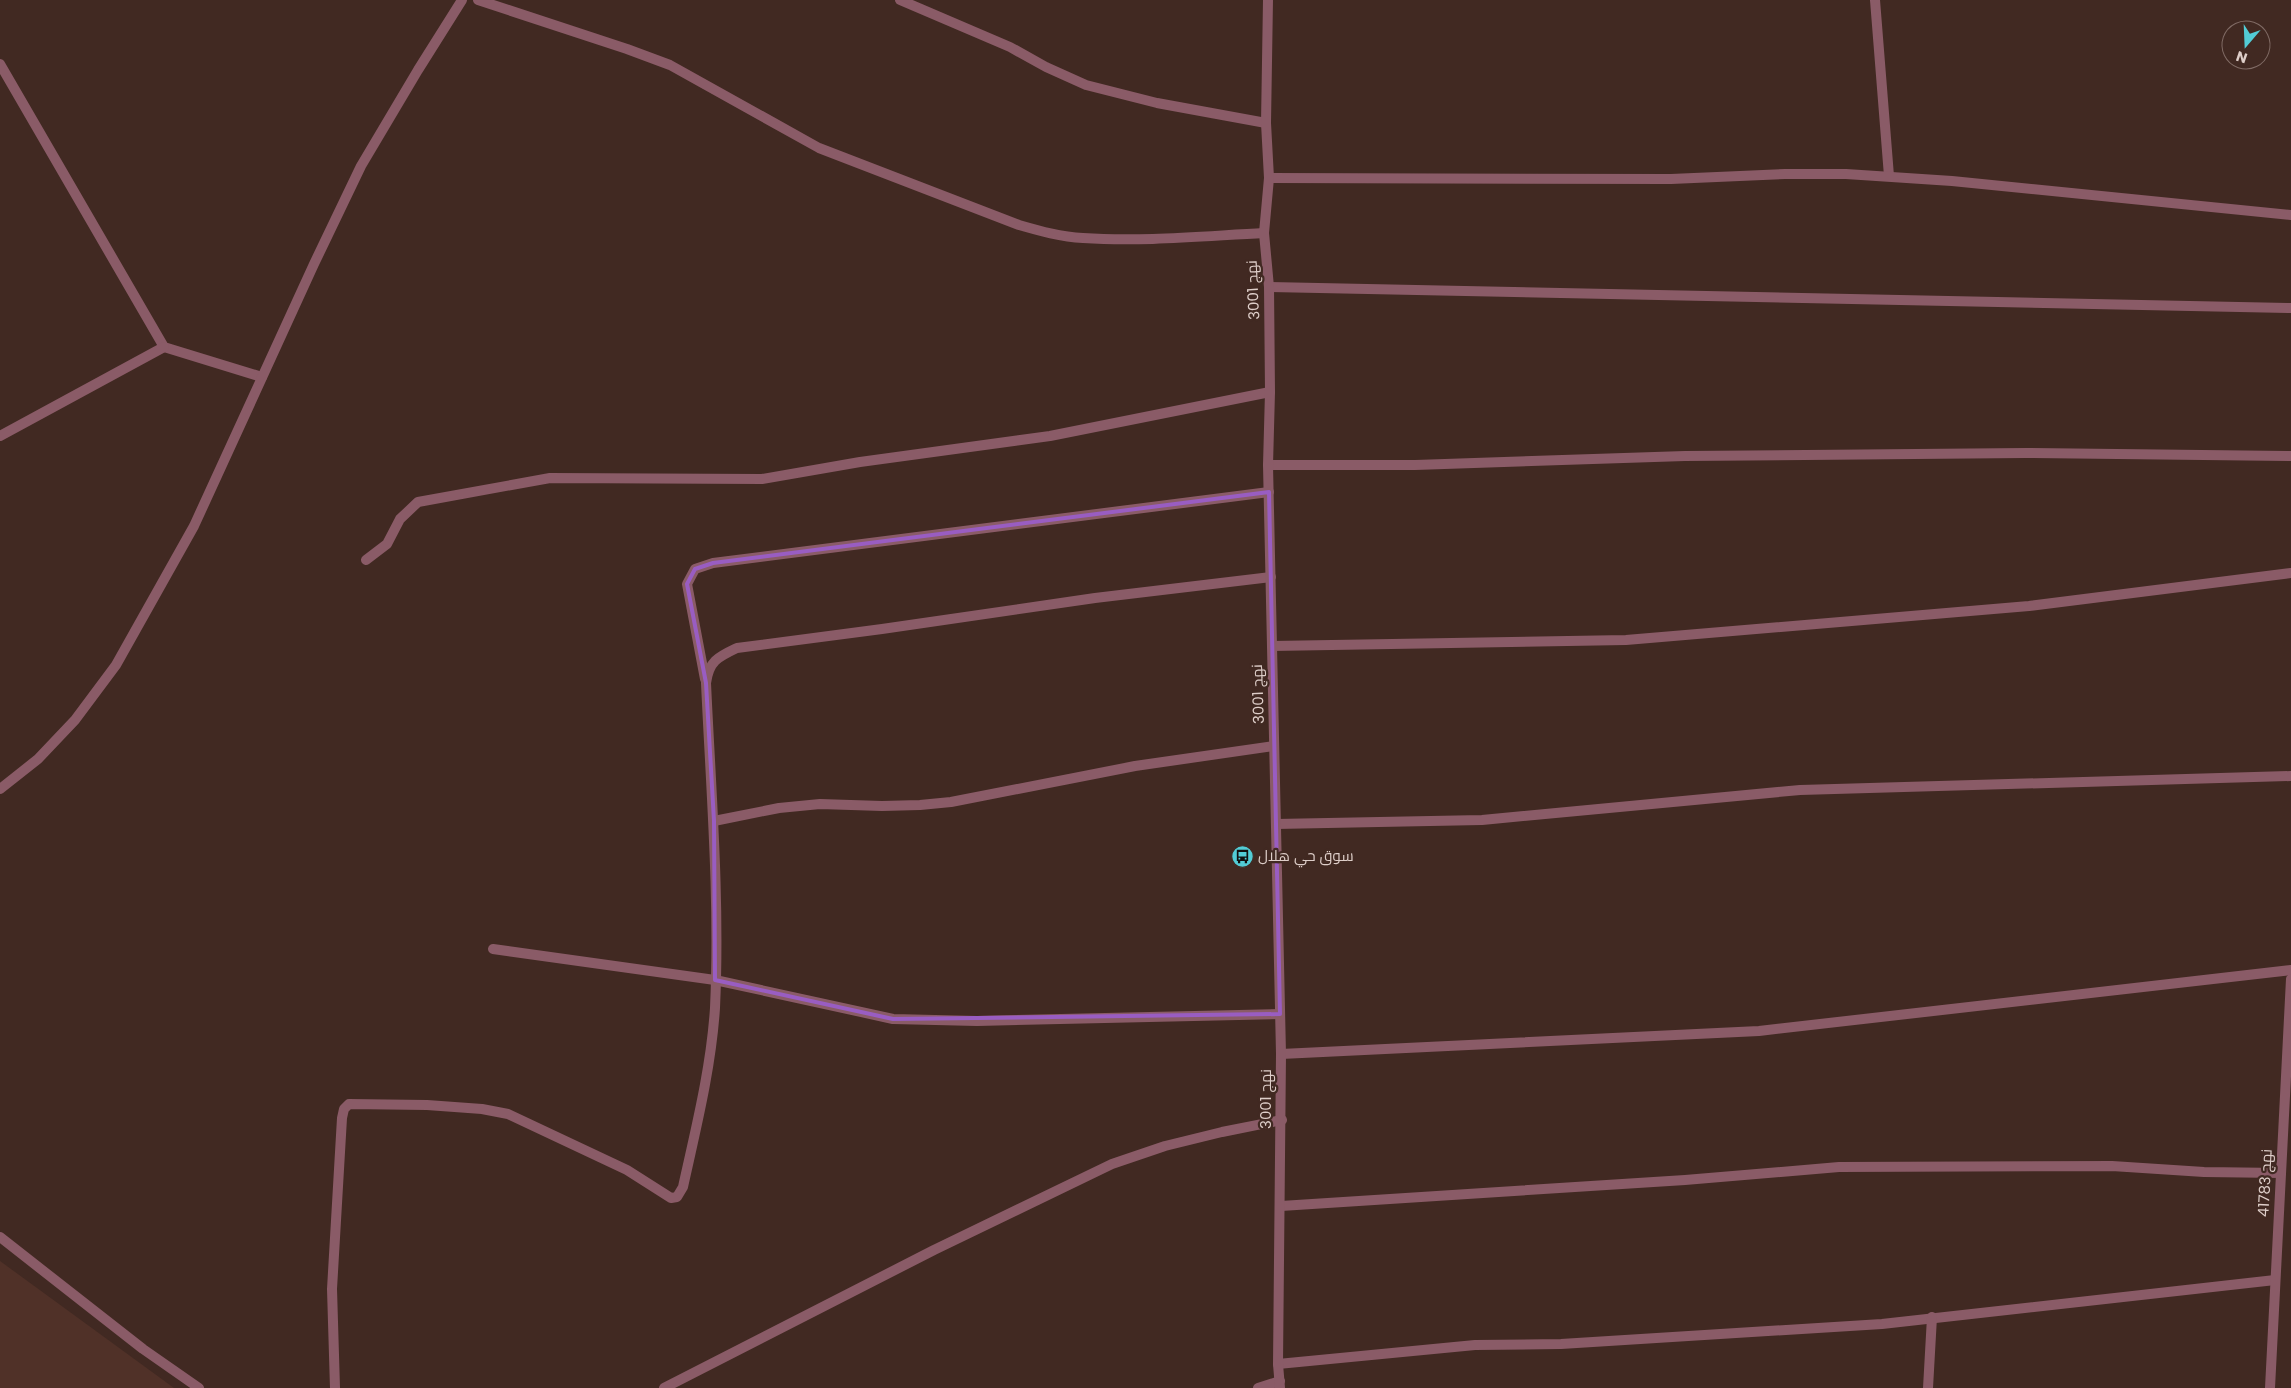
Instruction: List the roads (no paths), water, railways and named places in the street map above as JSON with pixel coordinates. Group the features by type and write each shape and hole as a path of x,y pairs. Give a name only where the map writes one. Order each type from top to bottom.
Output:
{"street":[{"path":"0,790 38,759 75,720 116,665 194,526 361,166 462,0"},
{"path":"478,0 670,65 819,148 1019,225 1051,234 1083,238 1264,233"},
{"path":"900,0 1010,47 1086,85 1157,103 1266,123"},
{"name":"نهج 3001","path":"1268,0 1266,123 1269,178 1264,233 1269,287 1270,392 1268,465 1282,1120 1278,1364 1280,1384"},
{"path":"1875,0 1889,176"},
{"path":"0,64 164,346 262,377"},
{"path":"1269,178 1671,179 1785,174 1889,176 2291,215"},
{"path":"1269,287 2291,308"},
{"path":"0,436 164,346"},
{"path":"366,560 387,544 400,519 418,502 550,478 762,479 860,462 1050,436 1270,392"},
{"path":"1268,465 1416,465 1695,456 2025,453 2291,456"},
{"path":"335,1388 332,1290 342,1118 345,1106 353,1102 428,1105 482,1109 508,1114 627,1170 666,1196 671,1198 677,1197 682,1187 702,1099 712,1038 715,980 714,822 706,683 687,584 695,569 712,563 1269,492"},
{"path":"1272,646 1626,640 2019,607 2291,573"},
{"path":"706,683 708,671 713,662 737,648 1094,598 1271,577"},
{"path":"714,822 779,808 820,804 882,806 951,802 1135,766 1274,746"},
{"path":"1276,824 1482,820 1800,790 2291,776"},
{"path":"493,949 715,980 893,1019 977,1021 1280,1014"},
{"path":"1281,1054 1759,1030 2291,970"},
{"name":"نهج 41783","path":"2270,1388 2291,979"},
{"path":"664,1388 934,1250 1112,1164 1165,1146 1282,1120"},
{"path":"1281,1206 1685,1180 1839,1168 2112,1166 2204,1172 2281,1172"},
{"path":"0,1237 135,1343 199,1388"},
{"path":"1278,1364 1475,1345 1560,1344 1882,1324 2275,1280"},
{"path":"1928,1388 1932,1317"},
{"path":"1258,1388 1280,1384"}],"place":[{"name":"سوق حي هلال","path":"1242,856"}]}
